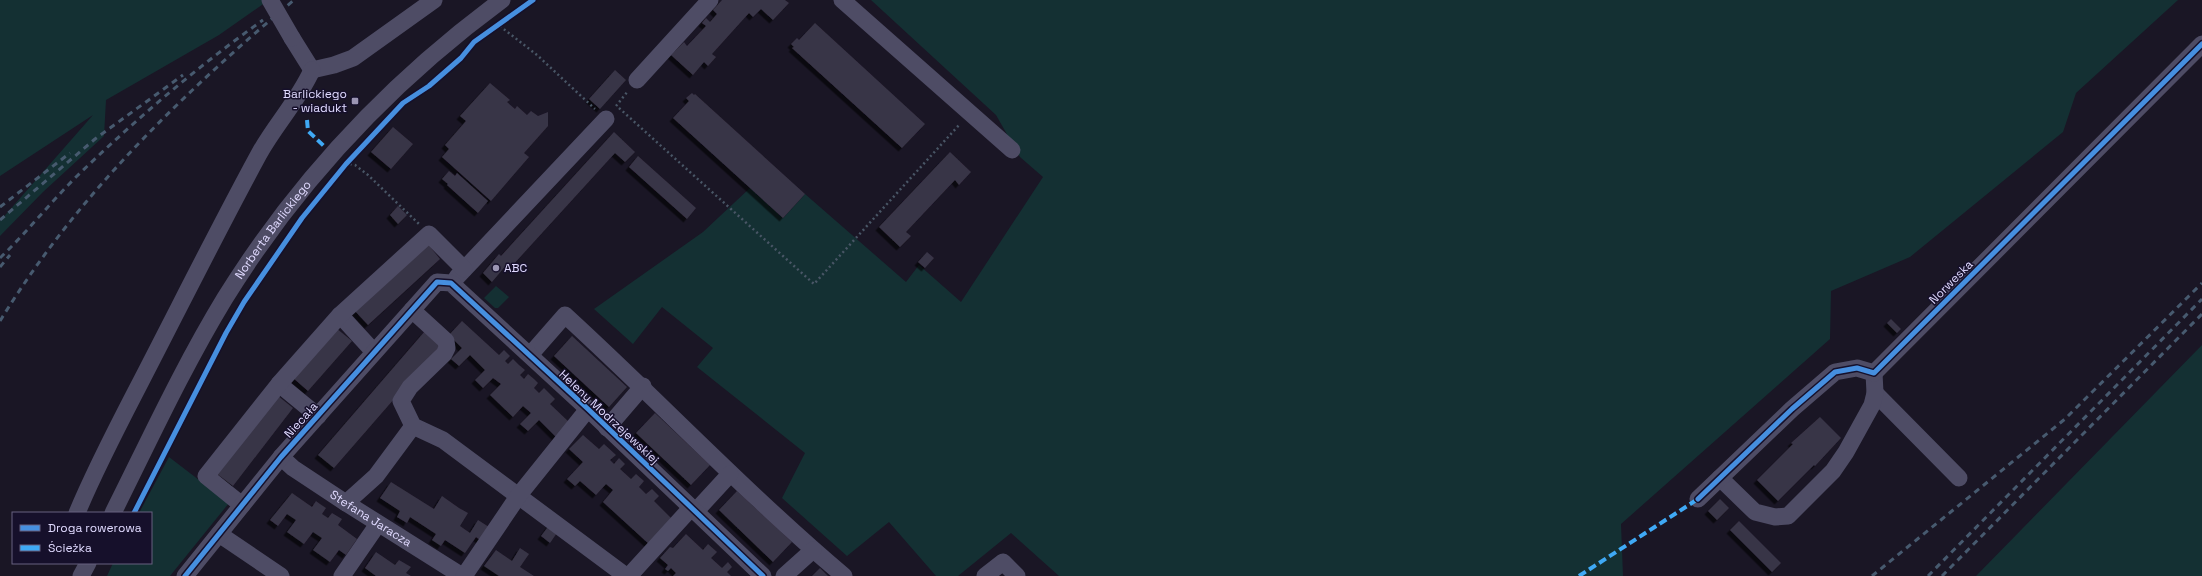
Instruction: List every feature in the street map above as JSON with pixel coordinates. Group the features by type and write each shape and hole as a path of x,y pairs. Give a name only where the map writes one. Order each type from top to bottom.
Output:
{"street":[{"path":"270,0 312,70"},
{"path":"312,70 334,65 353,58 434,0"},
{"name":"Norberta Barlickiego","path":"114,512 196,349 226,297 286,211 340,159 391,94 461,30 502,0"},
{"path":"637,80 710,0"},
{"path":"842,0 1012,150"},
{"name":"Norweska","path":"1874,373 2202,44"},
{"path":"77,512 112,437 234,201 261,151 304,89 312,70"},
{"name":"Niecała","path":"185,576 281,457 412,310 444,282 464,270 606,119"},
{"path":"242,505 206,476 279,384 340,315 429,234 464,270"},
{"name":"Heleny Modrzejewskiej","path":"444,282 530,356 588,409 762,576"},
{"path":"412,310 446,341 447,348 444,354 410,387 401,401 413,426 443,440 519,495 624,575 730,474"},
{"path":"340,315 374,352"},
{"path":"530,356 565,315 642,386 730,474 813,550 844,576"},
{"path":"1698,500 1720,478 1792,409 1835,372 1857,368 1874,373 1875,393 1872,405 1846,452 1833,471 1788,516 1774,517 1755,512 1720,478"},
{"path":"279,384 318,416"},
{"path":"607,428 642,386"},
{"path":"1875,393 1959,478"},
{"path":"463,576 519,495 588,409"},
{"path":"346,503 376,476 413,426"},
{"name":"Stefana Jaracza","path":"281,457 293,468 378,524 463,576"},
{"path":"342,576 378,524"},
{"path":"219,534 281,576"},
{"path":"784,576 813,550"},
{"path":"985,576 1002,562 1017,576"}],"path":[{"path":"487,12 497,25 537,55 606,119 616,106 814,284 969,113"},
{"path":"491,29 503,21"},
{"path":"340,159 351,158"},
{"path":"340,159 341,170"},
{"path":"340,159 355,165 368,175 429,234"}],"green space":[{"path":"0,0 269,0 219,35 106,100 104,136 43,192 0,236 0,221 93,115 0,176"},
{"path":"871,0 2178,0 2076,93 2063,132 1910,257 1831,291 1830,339 1621,524 1623,576 1059,576 1011,533 958,576 936,576 889,522 847,556 782,498 805,453 697,367 713,348 662,307 633,344 594,309 703,232 750,188 783,218 805,194 906,282 919,265 961,302 1043,177 1020,157 996,115"},
{"path":"496,286 509,297 498,308 495,308 484,298"},
{"path":"2202,345 2202,576 1976,576"},
{"path":"169,457 229,503 170,576 107,576 113,564 152,564 152,512 140,512"}],"building":[{"path":"722,0 785,0 789,3 773,20 761,9 753,17 749,13 712,54 716,57 708,66 704,62 693,75 671,55 684,42 687,46 706,26 702,23 706,18 710,22 717,14 713,10"},
{"path":"815,23 925,124 902,148 792,48 794,47 791,44 797,38 799,40"},
{"path":"615,70 626,80 600,109 589,99"},
{"path":"490,83 510,100 507,102 515,109 517,106 527,115 531,111 538,116 548,112 548,126 524,153 529,157 491,201 442,157 449,149 445,145 466,121 460,116"},
{"path":"692,93 694,95 695,94 805,194 783,218 673,118 689,101 686,98"},
{"path":"393,127 413,144 391,169 371,152"},
{"path":"614,132 635,152 625,162 615,153 512,266 508,263 492,282 483,273 499,254 501,256"},
{"path":"950,152 971,172 959,185 955,180 906,232 911,236 900,247 879,227"},
{"path":"638,156 696,208 687,219 629,167"},
{"path":"449,171 455,176 457,173 488,201 478,213 442,179"},
{"path":"398,206 407,215 398,224 390,215"},
{"path":"427,243 440,259 368,325 354,310"},
{"path":"927,252 934,258 925,268 918,262"},
{"path":"1891,319 1901,329 1897,333 1887,323"},
{"path":"462,321 499,355 504,350 510,356 505,361 508,364 513,359 525,370 520,375 524,379 528,374 534,379 538,383 534,388 539,393 544,388 555,399 550,404 570,423 556,437 539,420 528,431 520,424 531,413 523,406 513,417 490,395 501,384 493,378 483,388 475,380 485,370 470,355 459,366 451,359 462,348 449,335"},
{"path":"336,328 352,341 308,391 292,377"},
{"path":"425,331 441,345 334,468 318,455"},
{"path":"572,336 627,387 609,407 554,356"},
{"path":"277,395 293,408 233,486 216,473"},
{"path":"655,413 710,465 691,485 636,433"},
{"path":"1820,417 1841,438 1815,466 1814,465 1778,501 1757,480 1793,444 1791,443"},
{"path":"583,435 599,449 604,444 616,455 610,460 614,464 619,458 625,464 620,469 631,479 636,474 644,481 639,487 646,494 652,489 659,496 654,501 671,518 650,545 603,502 613,490 606,484 596,495 580,481 575,486 567,479 583,462 569,449"},
{"path":"391,482 434,509 442,496 468,513 460,526 470,533 478,520 489,527 480,540 476,537 465,553 445,540 441,546 432,540 436,534 410,517 407,523 397,517 400,511 380,498"},
{"path":"737,491 792,542 773,562 719,510"},
{"path":"292,493 312,507 316,501 326,508 322,514 328,518 332,513 342,519 338,525 357,539 346,555 339,550 330,562 313,550 322,538 313,532 304,544 287,532 296,520 287,514 278,526 270,520"},
{"path":"1720,499 1729,508 1717,520 1708,511"},
{"path":"1739,521 1781,563 1772,572 1730,530"},
{"path":"550,524 559,530 550,543 541,536"},
{"path":"686,534 703,550 708,544 717,552 711,558 722,568 728,562 732,567 727,572 731,576 673,576 676,573 671,568 668,571 665,569 668,565 660,558 670,547 673,548"},
{"path":"520,548 529,554 520,567 534,576 499,576 484,566 496,550 512,561"},
{"path":"376,552 395,565 399,560 411,567 406,573 411,576 376,576 365,568"},
{"path":"820,568 828,576 812,576"}],"railway":[{"path":"0,321 30,275 63,231 97,189 134,148 212,72 294,0"},
{"path":"0,258 77,176 121,135 190,75 263,20"},
{"path":"0,220 95,139 183,75"},
{"path":"0,207 70,153"},
{"path":"0,267 10,255"},
{"path":"1872,576 2065,419 2202,283"},
{"path":"1928,576 2202,299"},
{"path":"1942,576 2202,314"}],"marked path":[{"path":"307,120 308,131 325,147"},
{"path":"1579,576 1698,499"}],"cycle path":[{"path":"135,512 226,333 244,302 302,218 346,164 403,103 429,86 461,58 474,42 533,0"},
{"path":"1698,499 1792,409 1835,372 1857,368 1874,373 2202,44"},
{"path":"185,576 281,457 437,282 451,283 588,409 763,576"}],"place":[{"name":"Barlickiego - wiadukt","path":"355,101"},
{"name":"ABC","path":"496,268"}]}
